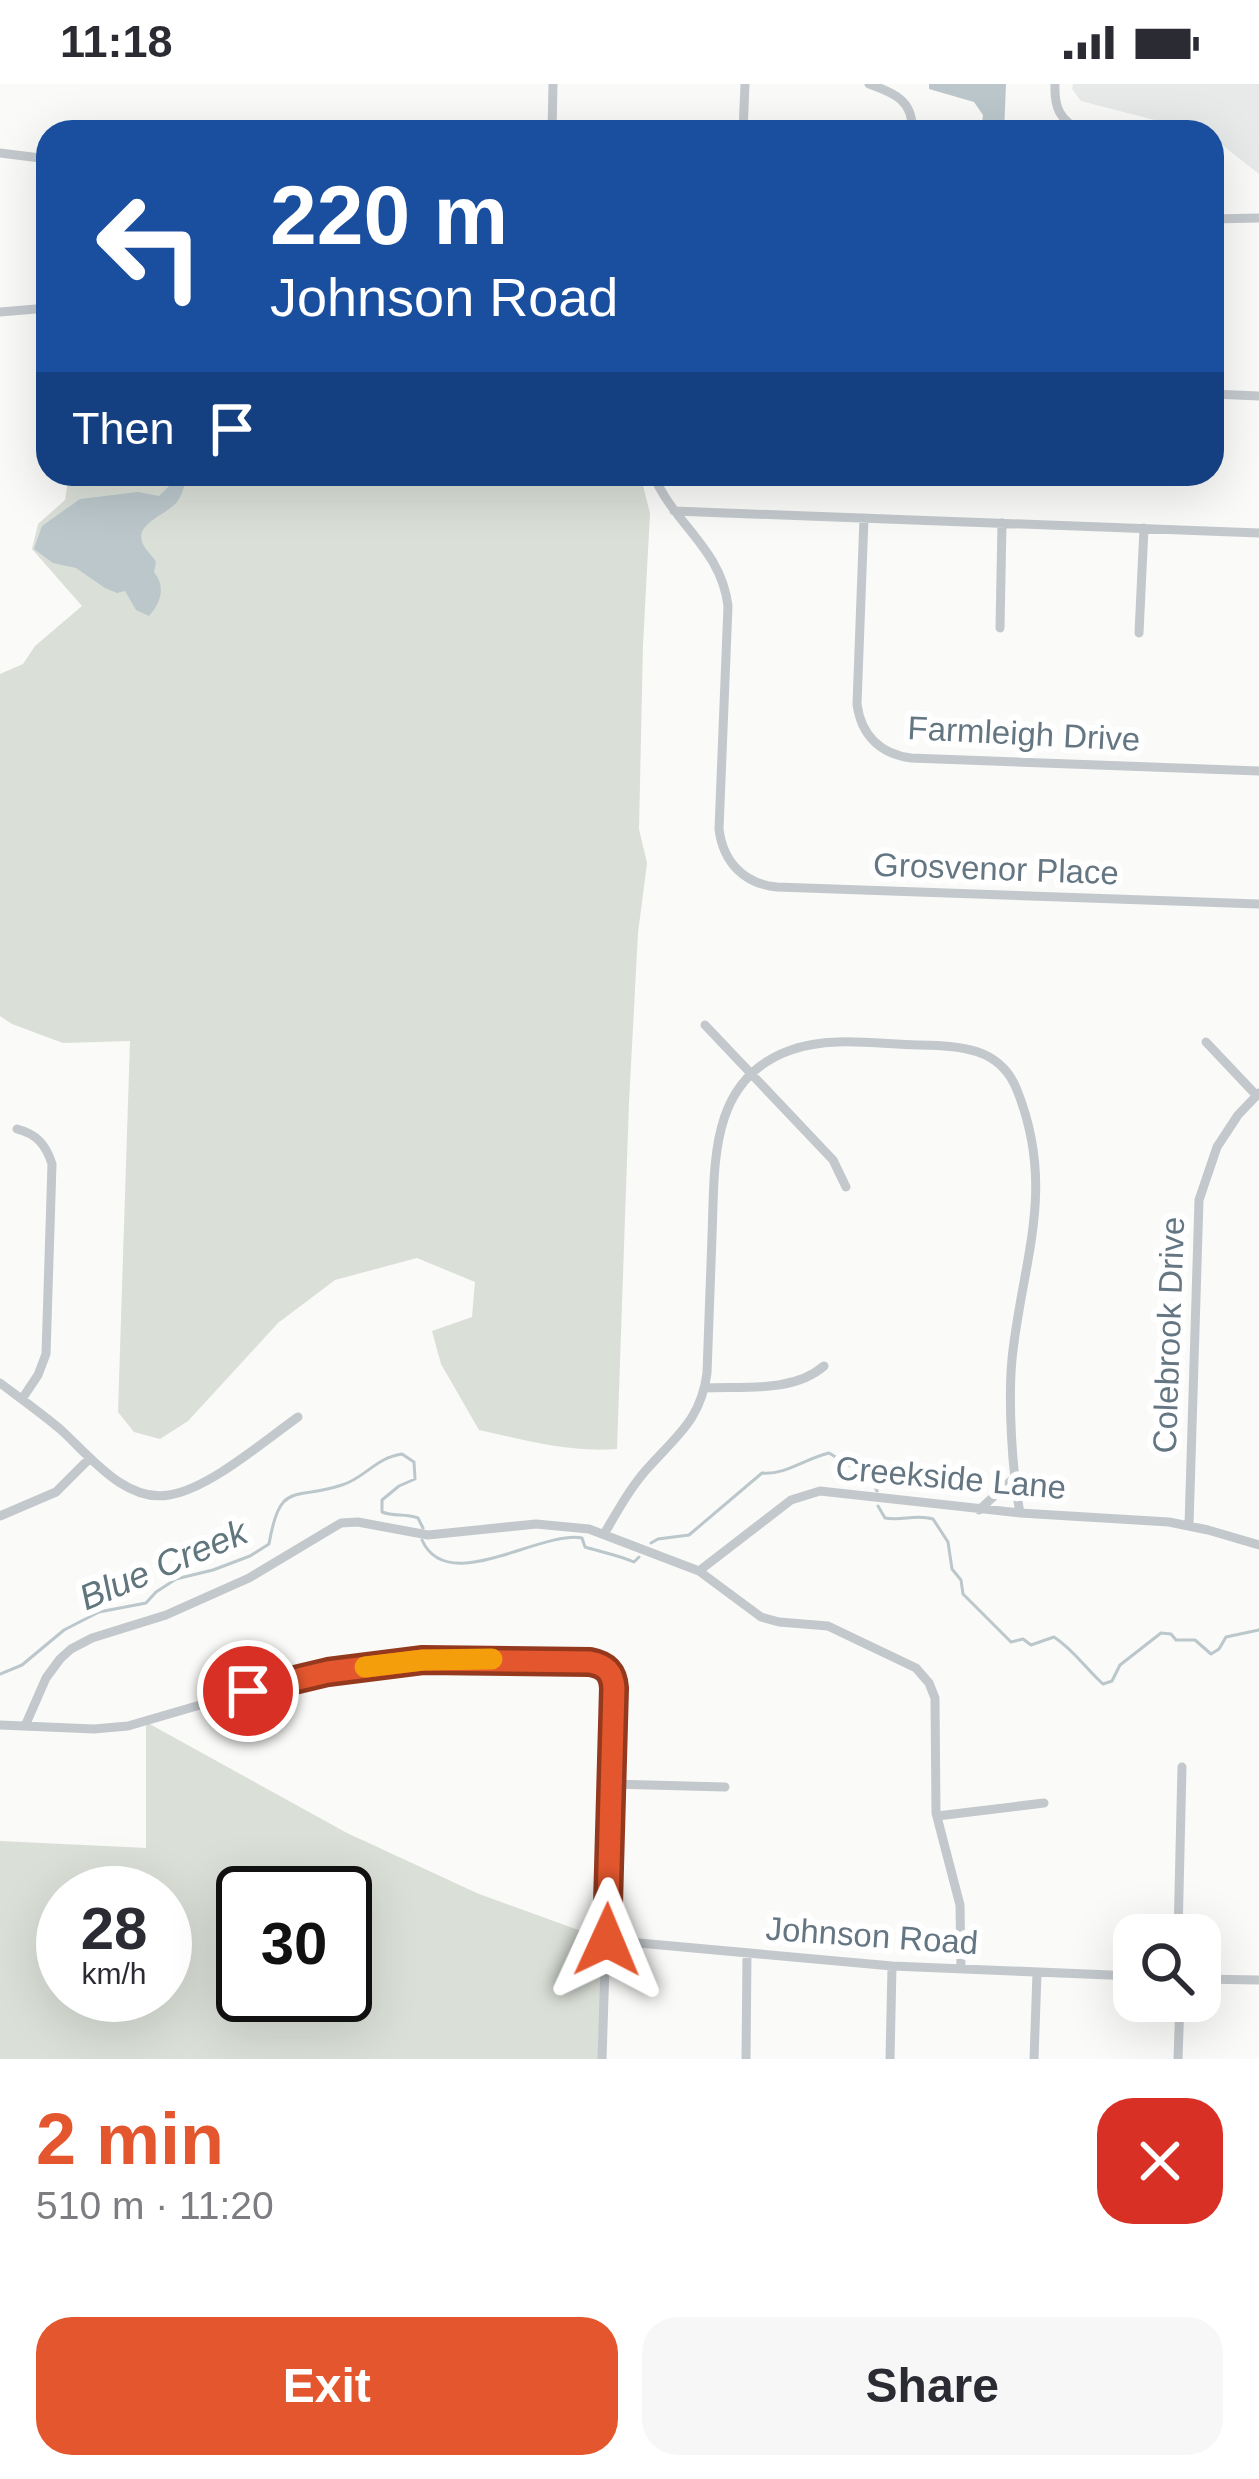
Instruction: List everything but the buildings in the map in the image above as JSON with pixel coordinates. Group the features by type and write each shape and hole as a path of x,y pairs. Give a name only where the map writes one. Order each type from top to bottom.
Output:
{"street":[{"path":"552,120 553,84"},
{"path":"744,120 745,84"},
{"path":"869,84 903,100 911,120"},
{"path":"1055,84 1057,111 1064,120"},
{"path":"0,153 36,158"},
{"path":"1224,219 1259,218"},
{"path":"0,311 36,309"},
{"path":"1224,395 1259,396"},
{"path":"660,486 674,511 1259,533"},
{"name":"Grosvenor Place","path":"674,511 715,562 726,589 719,829 736,869 755,882 777,887 1259,904"},
{"name":"Farmleigh Drive","path":"864,518 857,704 864,730 879,747 911,758 1259,771"},
{"path":"1000,628 1003,523"},
{"path":"1139,633 1144,528"},
{"path":"705,1025 833,1160 846,1187"},
{"path":"1206,1042 1258,1094"},
{"path":"604,1534 644,1472 687,1427 704,1388 715,1147 728,1107 752,1073 777,1056 824,1043 963,1047 992,1058 1015,1084 1028,1124 1037,1192 1034,1238 1013,1353 1019,1513"},
{"name":"Colebrook Drive","path":"1189,1525 1199,1200 1217,1147 1258,1094"},
{"path":"16,1129 40,1141 52,1172 46,1354 22,1399"},
{"path":"704,1388 793,1383 824,1366"},
{"path":"0,1383 90,1458 128,1486 152,1495 170,1496 210,1478 298,1417"},
{"path":"0,1516 56,1492 90,1458"},
{"path":"980,1510 1015,1477"},
{"name":"Creekside Lane","path":"699,1570 784,1504 829,1491 980,1510 1153,1520 1259,1545"},
{"path":"25,1726 46,1678 71,1649 166,1615 249,1578 340,1523 428,1535 544,1523 574,1526 699,1570 761,1617 832,1628 906,1662 925,1676 936,1706 937,1816 960,1905 961,1969"},
{"path":"0,1725 128,1726 328,1672 423,1660 590,1662 609,1670 614,1688 602,2059"},
{"path":"1178,1914 1181,1767"},
{"path":"611,1784 725,1787"},
{"path":"937,1816 1044,1803"},
{"name":"Johnson Road","path":"607,1940 892,1966 1113,1975"},
{"path":"746,1953 746,2059"},
{"path":"890,2059 892,1966"},
{"path":"1034,2059 1037,1973"},
{"path":"1221,1979 1259,1980"},
{"path":"1178,2059 1179,2022"}],"shaded area":[{"path":"929,84 1006,84 1004,120 982,120 974,102 929,89"},
{"path":"1073,84 1259,84 1259,174 1224,146 1224,120 1155,120 1081,101"},
{"path":"67,486 643,486 650,513 639,829 647,863 638,933 629,1102 617,1449 565,1447 479,1430 441,1364 432,1331 472,1317 475,1282 417,1258 335,1280 278,1323 188,1421 160,1439 134,1432 118,1412 130,1041 63,1043 0,1016 0,674 23,664 35,646 82,606 32,549 38,524 65,500"},
{"path":"169,486 184,486 177,502 142,532 144,546 156,562 154,572 161,589 149,616 136,610 125,591 105,588 34,549 42,526 80,499 138,492 159,496"},
{"path":"146,1722 347,1833 479,1894 606,1940 602,2059 0,2059 0,1841 146,1848"}],"waterway":[{"name":"Blue Creek","path":"651,1543 689,1535 762,1473 779,1472 829,1453 869,1477 877,1491"},
{"name":"Blue Creek","path":"0,1674 22,1665 64,1630 99,1612 146,1603 176,1579 250,1556 269,1544 278,1510 291,1496 350,1482 393,1456 402,1454 414,1462 415,1479 382,1500 382,1512 418,1518 423,1528"},
{"name":"Blue Creek","path":"878,1506 885,1518 933,1519 948,1542 952,1569 961,1580 963,1594 1011,1642 1023,1639 1031,1645 1054,1637 1103,1684 1112,1681 1120,1665 1161,1633 1176,1640 1195,1640 1211,1654 1226,1637 1259,1630"},
{"name":"Blue Creek","path":"422,1540 434,1556 452,1563 496,1557 564,1538 582,1538 585,1547 634,1562 639,1557"}],"slow traffic":[{"path":"365,1667 492,1659"}],"route":[{"path":"248,1691 328,1672 423,1660 590,1662 609,1670 614,1688 607,1940"}]}
